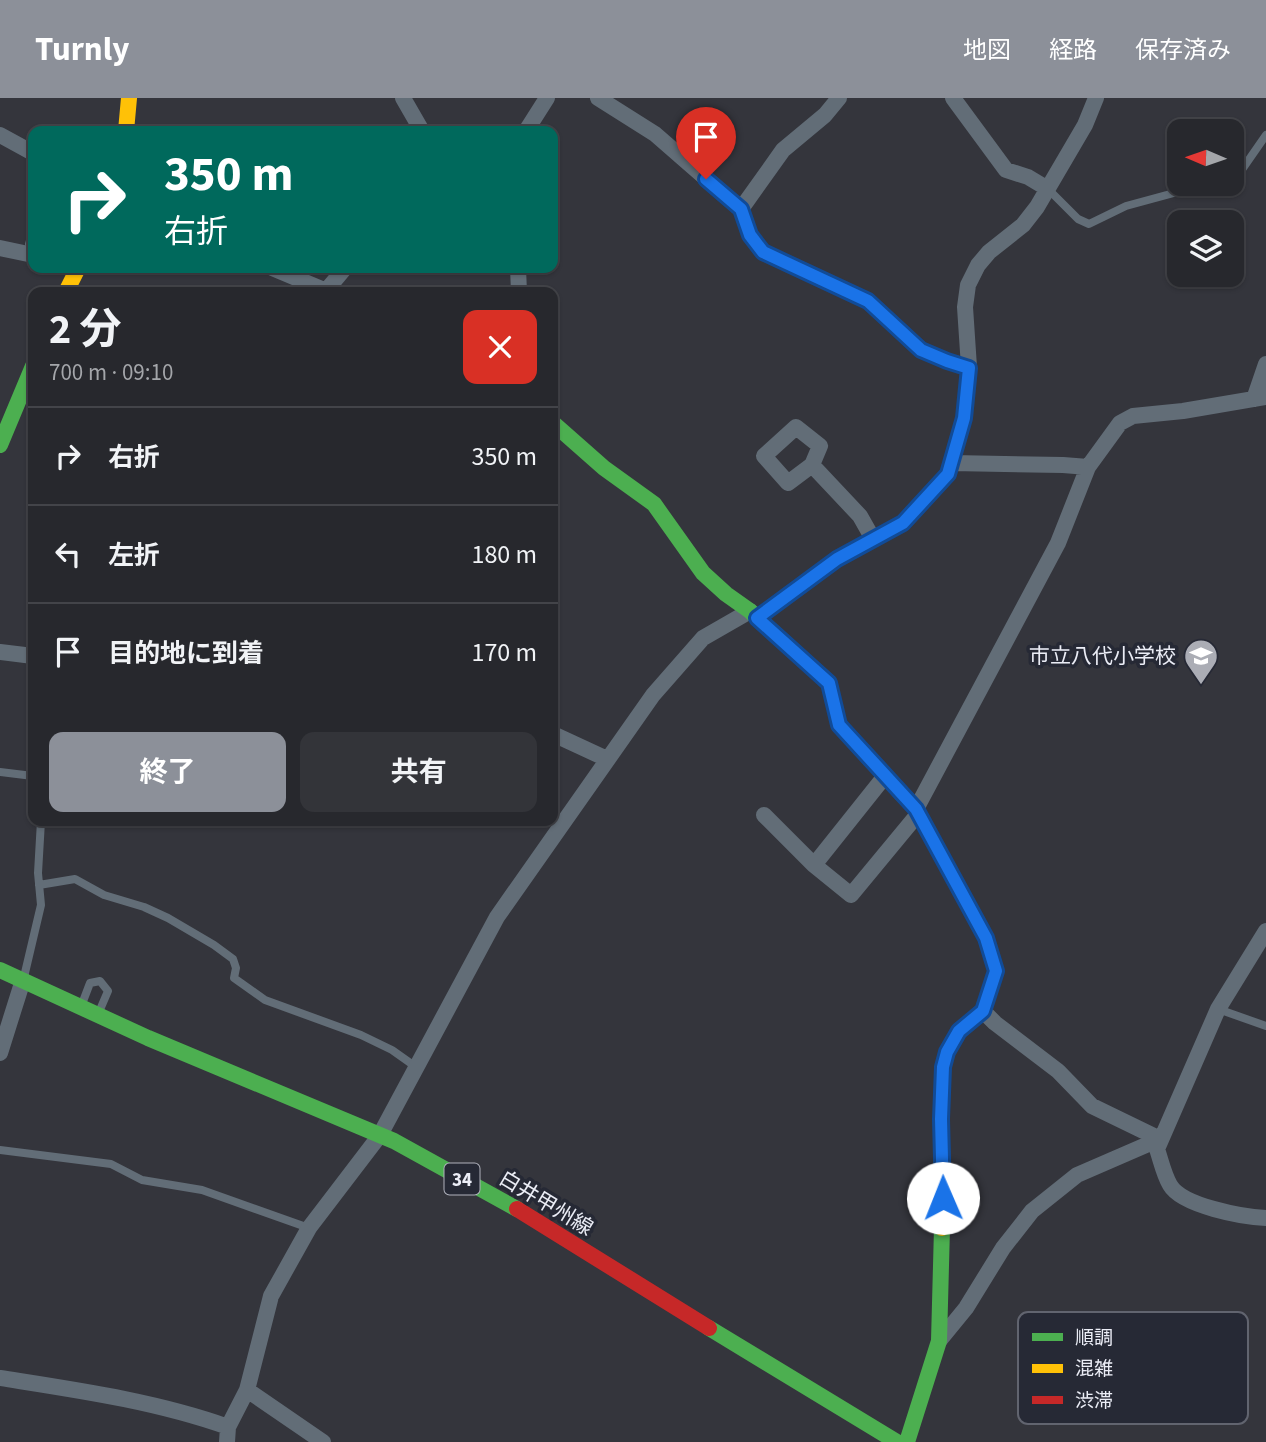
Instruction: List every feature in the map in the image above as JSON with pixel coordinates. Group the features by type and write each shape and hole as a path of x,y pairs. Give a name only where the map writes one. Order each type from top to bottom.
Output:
{"street":[{"path":"126,126 129,98"},
{"path":"403,98 419,126"},
{"path":"529,126 547,98"},
{"path":"598,98 655,134 741,209 750,235 763,252 868,301 921,350 969,368"},
{"path":"741,209 783,150 825,115 839,98"},
{"path":"953,98 1006,170 1028,177 1048,189"},
{"path":"0,1378 66,1388 191,1414 228,1435 247,1390 271,1296 309,1228 380,1135 497,918 653,695 703,638 753,614 837,559 903,523 948,474 964,418 969,368 965,307 968,285 978,265 989,252 1023,225 1048,189 1085,125 1096,98"},
{"path":"0,135 28,150"},
{"path":"0,248 28,254"},
{"path":"283,273 315,287"},
{"path":"764,815 814,865 851,895 917,812 1058,543 1088,467 1120,423 1133,416 1260,398 1266,364"},
{"path":"0,445 28,378"},
{"path":"558,427 604,468 654,504 703,573 829,683 839,725 917,812 986,938 996,971 983,1011 959,1031 947,1052 943,1067 943,1265 939,1299 939,1341 907,1442"},
{"path":"952,463 1088,467"},
{"path":"812,465 860,516 873,539"},
{"path":"0,652 28,655"},
{"path":"558,736 607,759"},
{"path":"814,865 885,776"},
{"path":"1266,930 1218,1009 1157,1149 1171,1187 1188,1199 1242,1217 1266,1218"},
{"name":"白井甲州線","path":"0,970 148,1038 380,1135 527,1214 897,1442"},
{"path":"0,1053 23,980"},
{"path":"983,1011 1058,1071 1092,1106 1160,1139"},
{"path":"939,1341 966,1308 1003,1248 1032,1212 1077,1175 1160,1139"},
{"path":"247,1390 323,1442"}],"lane":[{"path":"1244,167 1266,135"},
{"path":"1048,189 1078,219 1089,224 1126,206 1167,195"},
{"path":"0,772 28,775"},
{"path":"23,980 41,905 41,826"},
{"path":"39,885 75,879 104,895 144,907 168,918 233,959 236,968 234,978 265,1000 361,1035 392,1050 416,1067"},
{"path":"80,1007 89,983 100,981 108,991 98,1014"},
{"path":"1218,1009 1266,1026"},
{"path":"0,1150 111,1164 142,1180 202,1190 309,1228"}],"traffic: fast":[{"path":"0,445 28,378"},
{"path":"558,427 604,468 654,504 703,573 750,611 829,683 839,725 900,792"},
{"path":"0,970 148,1038 394,1141 517,1209"},
{"path":"907,1442 939,1341 942,1228"},
{"path":"709,1328 897,1442"}],"traffic: slow":[{"path":"126,126 129,98"},
{"path":"68,287 76,273"},
{"path":"900,792 916,809 986,938 996,971 983,1011 959,1031 947,1052 943,1067 942,1228"}],"traffic: jam":[{"path":"517,1209 709,1328"}],"place":[{"name":"市立八代小学校","path":"1201,686"}],"route":[{"path":"706,179 741,209 750,235 763,252 868,301 921,350 969,368 964,418 948,474 903,523 837,559 757,618 829,683 839,725 916,809 986,938 996,971 983,1011 959,1031 947,1052 943,1067 943,1198"}]}
